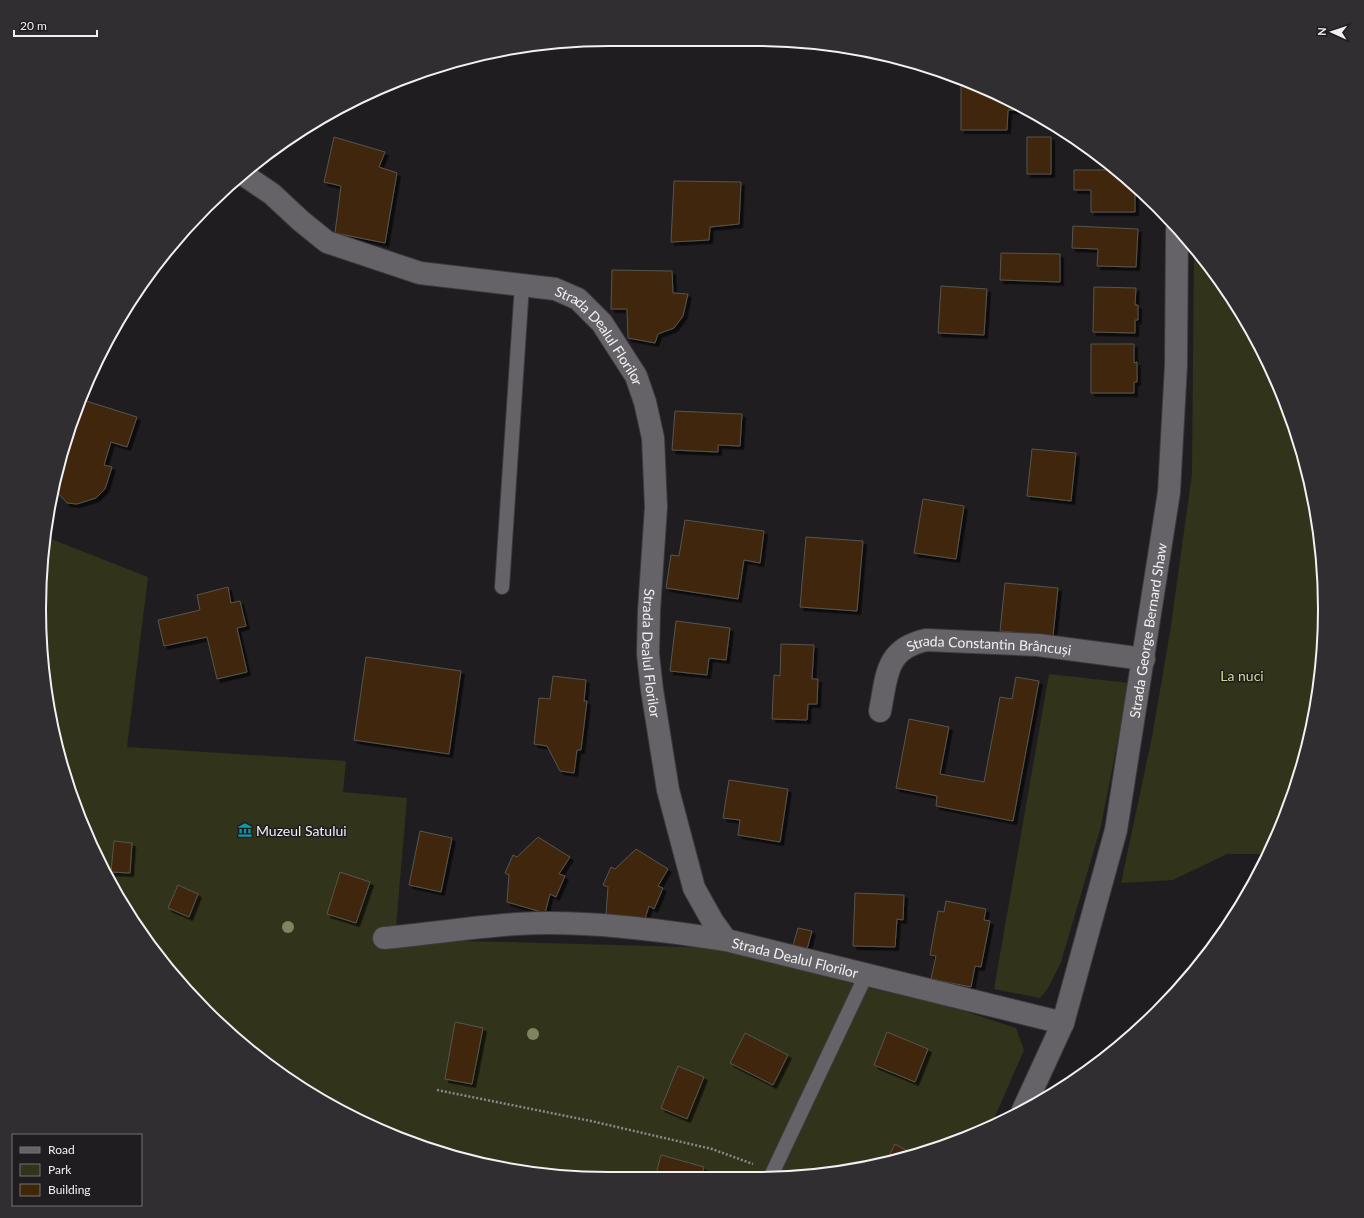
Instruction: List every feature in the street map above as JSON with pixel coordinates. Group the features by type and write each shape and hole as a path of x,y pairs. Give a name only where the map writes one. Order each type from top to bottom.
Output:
{"street":[{"name":"Strada Dealul Florilor","path":"248,178 272,194 301,221 327,242 420,273 555,288 578,299 602,322 636,376 645,402 653,438 656,507 649,611 648,654 652,690 668,790 694,888 713,922 726,940 1063,1023"},
{"name":"Strada George Bernard Shaw","path":"1063,1023 1116,830 1169,492 1176,365 1177,237"},
{"name":"Strada Constantin Brâncuși","path":"880,711 889,668 898,652 911,643 926,640 1038,645 1144,658"},
{"path":"384,938 518,924 604,926 663,931 726,940"},
{"path":"1027,1102 1063,1023"}],"lane":[{"path":"502,587 522,285"},
{"path":"772,1172 866,975"}],"path":[{"path":"437,1090 712,1149 766,1172"}],"green space":[{"name":"La nuci","path":"1194,257 1223,296 1243,328 1260,360 1288,428 1299,463 1307,499 1317,572 1317,646 1313,682 1299,755 1288,790 1262,854 1227,854 1173,880 1121,883 1152,737 1170,632 1192,474"},
{"name":"Muzeul Satului","path":"51,539 148,577 127,747 346,761 343,792 407,798 395,939 722,948 861,986 952,1007 1016,1028 1024,1050 994,1118 936,1142 901,1153 865,1161 792,1171 609,1172 572,1171 536,1167 463,1153 428,1142 360,1114 327,1097 266,1056 211,1007 162,952 121,890 104,858 76,790 65,755 57,719 47,646 47,572"},
{"path":"1049,674 1129,683 1101,826 1061,962 1048,988 1040,998 994,989"}],"building":[{"path":"961,86 1016,110 1008,110 1007,130 961,130"},
{"path":"334,137 385,152 379,167 397,173 385,243 335,233 341,186 324,182"},
{"path":"1027,137 1051,137 1051,174 1027,174"},
{"path":"1074,170 1107,170 1135,194 1135,212 1091,212 1091,190 1074,190"},
{"path":"674,181 741,182 739,224 710,227 709,240 671,242"},
{"path":"1073,226 1138,229 1136,267 1097,266 1098,249 1072,248"},
{"path":"1001,253 1060,254 1060,282 1000,280"},
{"path":"612,270 672,271 673,293 688,294 683,316 674,328 658,334 655,343 628,338 627,309 611,309"},
{"path":"941,286 987,289 984,335 938,333"},
{"path":"1094,287 1136,288 1135,305 1138,305 1138,320 1135,320 1135,333 1093,332"},
{"path":"1091,344 1134,344 1134,363 1137,362 1137,382 1134,382 1134,393 1091,393"},
{"path":"86,401 137,417 127,447 111,442 104,465 112,467 105,489 96,498 77,504 67,503 58,493 65,463"},
{"path":"675,411 742,414 740,446 718,445 718,452 672,450"},
{"path":"1032,449 1076,453 1071,501 1027,496"},
{"path":"923,499 964,506 956,559 914,553"},
{"path":"685,520 764,531 760,563 744,560 738,599 666,588 671,555 679,556"},
{"path":"806,537 863,541 857,611 800,607"},
{"path":"1005,583 1058,588 1053,636 1000,631"},
{"path":"228,587 231,603 240,601 246,626 237,628 247,672 217,679 207,637 164,646 158,620 200,610 197,595"},
{"path":"676,621 730,628 726,660 709,658 707,675 670,671"},
{"path":"781,644 814,645 812,679 818,679 817,704 808,704 807,720 772,719 774,675 780,676"},
{"path":"366,657 461,671 449,754 354,740"},
{"path":"553,676 586,680 584,701 587,701 581,750 577,750 574,773 560,771 547,746 534,744 539,698 550,699"},
{"path":"1016,677 1039,681 1013,821 936,806 937,796 896,788 909,719 949,727 940,774 984,782 1000,697 1012,699"},
{"path":"729,780 788,789 780,842 738,835 740,820 723,818"},
{"path":"420,831 452,838 441,892 409,885"},
{"path":"538,837 570,857 559,874 565,876 556,897 550,894 545,913 507,902 509,875 505,873 513,855 517,857"},
{"path":"114,841 132,843 130,873 111,871"},
{"path":"636,849 668,869 658,886 663,888 654,909 649,906 643,925 606,914 608,887 603,885 611,867 615,869"},
{"path":"340,872 370,882 356,923 327,914"},
{"path":"178,885 198,894 189,917 168,908"},
{"path":"855,893 904,895 903,920 897,919 895,947 853,946"},
{"path":"946,901 986,909 984,920 990,921 981,967 975,966 971,987 931,979 936,956 930,955 938,911 944,912"},
{"path":"798,928 812,931 806,953 792,949"},
{"path":"455,1022 483,1028 472,1084 445,1079"},
{"path":"887,1032 928,1049 915,1082 874,1065"},
{"path":"745,1033 788,1055 773,1085 730,1063"},
{"path":"678,1066 704,1077 687,1119 661,1108"},
{"path":"895,1144 908,1151 901,1153 889,1156"},
{"path":"661,1155 704,1167 703,1172 657,1172"}],"place":[{"name":"Muzeul Satului","path":"245,830"}]}
